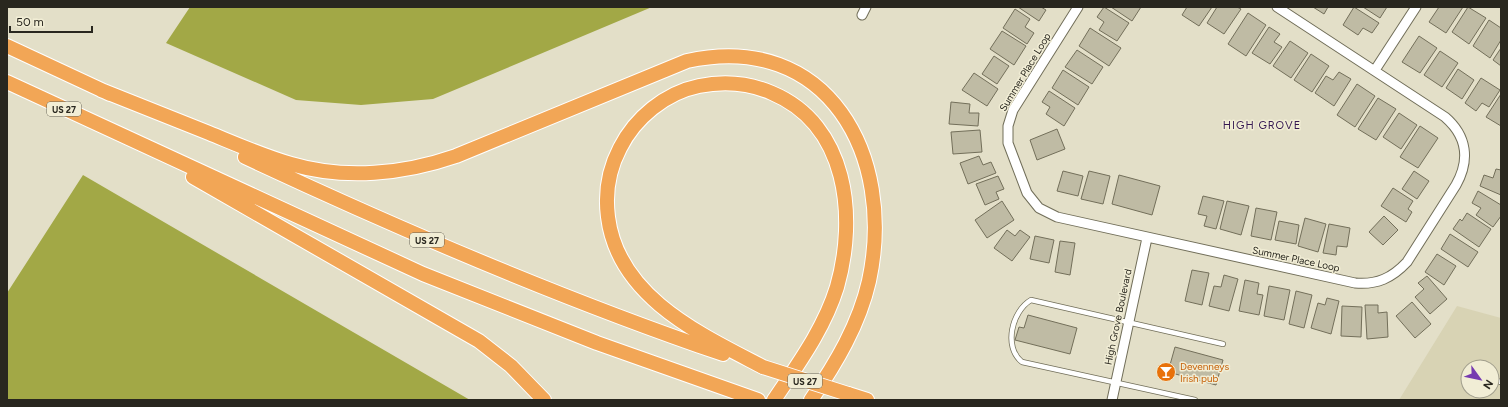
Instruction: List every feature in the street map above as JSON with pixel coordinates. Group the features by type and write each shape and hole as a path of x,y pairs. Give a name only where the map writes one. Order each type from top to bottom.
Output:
{"highway":[{"name":"US 27","path":"7,46 379,219 494,269 606,312 763,367 867,400"},
{"path":"101,90 252,150 293,164 336,172 381,172 422,166 456,156 687,61 709,56 728,55 761,60 788,69 806,79 824,94 836,106 850,124 861,146 868,166 875,212 873,258 863,302 846,344 811,400"},
{"name":"US 27","path":"7,82 365,248 480,297 597,344 751,398"},
{"path":"763,367 694,330 661,306 633,277 622,261 614,244 609,228 607,208 608,185 616,155 624,139 650,109 666,99 697,86 728,83 741,84 768,91 791,102 820,129 835,156 845,193 846,228 843,261 830,308 819,330 774,400"},
{"path":"122,135 479,341 511,366 544,400"}],"street":[{"name":"Summer Place Loop","path":"1078,7 1013,110 1008,126 1008,143 1027,193 1039,208 1057,217 1355,283 1374,283 1392,276 1407,262 1456,185 1464,168 1465,148 1458,130 1445,116 1277,7"},
{"path":"1375,70 1416,7"},
{"name":"High Grove Boulevard","path":"1112,400 1147,238"}],"lane":[{"path":"1194,400 1022,362 1014,353 1011,344 1012,333 1020,311 1024,304 1031,300 1223,344"}],"shaded area":[{"path":"1457,306 1501,318 1501,400 1399,400"}],"green space":[{"path":"190,7 652,7 433,99 361,105 296,100 166,43"},
{"path":"83,175 470,400 7,400 7,293"}],"building":[{"path":"1018,7 1041,7 1046,10 1039,21"},
{"path":"1104,7 1129,23 1117,41 1099,30 1104,22 1097,17"},
{"path":"1111,7 1141,7 1132,21"},
{"path":"1187,7 1212,7 1199,26 1182,15"},
{"path":"1217,7 1237,7 1241,9 1224,34 1207,23"},
{"path":"1313,7 1328,7 1324,14"},
{"path":"1354,7 1379,23 1372,33 1363,28 1358,35 1343,25"},
{"path":"1363,7 1387,7 1380,18"},
{"path":"1439,7 1463,7 1446,33 1429,22"},
{"path":"1468,7 1486,18 1469,44 1452,32"},
{"path":"1015,9 1030,19 1025,27 1034,33 1027,44 1003,28"},
{"path":"1248,13 1266,25 1246,56 1228,44"},
{"path":"1489,20 1501,28 1501,40 1490,58 1473,46"},
{"path":"1269,27 1280,34 1274,42 1282,47 1270,64 1252,53"},
{"path":"1090,28 1121,48 1109,66 1079,46"},
{"path":"1002,31 1026,46 1014,65 990,49"},
{"path":"1419,36 1437,48 1420,73 1402,62"},
{"path":"1290,41 1308,53 1291,78 1273,66"},
{"path":"1501,48 1501,66 1493,60"},
{"path":"1077,50 1103,67 1092,84 1065,67"},
{"path":"1440,51 1458,63 1442,87 1424,75"},
{"path":"1311,54 1329,66 1312,92 1294,80"},
{"path":"994,56 1009,66 997,84 982,74"},
{"path":"1458,69 1474,80 1462,99 1446,88"},
{"path":"1063,70 1089,87 1078,105 1052,88"},
{"path":"1339,72 1351,79 1334,106 1315,93 1326,76 1333,80"},
{"path":"974,73 998,89 987,106 962,90"},
{"path":"1481,78 1500,90 1489,107 1482,103 1476,111 1465,103"},
{"path":"1357,84 1375,96 1355,127 1337,115"},
{"path":"1049,91 1075,108 1064,126 1046,114 1050,107 1042,102"},
{"path":"1501,94 1501,126 1486,117"},
{"path":"1378,98 1396,109 1376,140 1358,129"},
{"path":"951,102 970,104 969,113 979,113 978,126 949,124"},
{"path":"1399,113 1417,125 1401,149 1383,137"},
{"path":"1420,126 1438,138 1418,168 1400,157"},
{"path":"1057,129 1065,149 1037,160 1030,140"},
{"path":"980,130 982,152 953,154 951,132"},
{"path":"979,156 983,165 991,162 996,173 968,184 960,163"},
{"path":"1496,169 1501,170 1501,195 1480,186 1484,175 1493,178"},
{"path":"1063,171 1083,176 1078,196 1057,191"},
{"path":"1089,171 1110,176 1103,204 1081,199"},
{"path":"1414,171 1429,181 1417,199 1402,189"},
{"path":"1119,175 1160,186 1152,215 1112,204"},
{"path":"998,176 1004,189 996,192 999,199 985,205 976,184"},
{"path":"1393,188 1413,201 1408,209 1412,212 1406,222 1381,206"},
{"path":"1478,191 1501,205 1501,216 1493,227 1476,215 1481,208 1472,203"},
{"path":"1203,196 1224,201 1216,229 1204,226 1207,216 1198,214"},
{"path":"1002,201 1014,220 987,238 975,220"},
{"path":"1227,201 1249,206 1241,235 1220,229"},
{"path":"1256,208 1277,212 1271,240 1251,236"},
{"path":"1467,213 1491,229 1479,247 1453,229 1460,219 1462,221"},
{"path":"1384,216 1398,230 1383,245 1369,232"},
{"path":"1305,218 1326,224 1318,252 1298,246"},
{"path":"1279,221 1299,225 1296,244 1275,240"},
{"path":"1329,224 1350,228 1347,247 1337,246 1336,255 1323,253"},
{"path":"1007,230 1015,236 1020,230 1030,237 1012,261 994,248"},
{"path":"1450,234 1478,252 1468,267 1441,249"},
{"path":"1035,236 1054,240 1049,263 1030,259"},
{"path":"1060,241 1075,243 1070,275 1055,272"},
{"path":"1437,254 1456,266 1444,285 1425,272"},
{"path":"1192,270 1209,273 1202,305 1185,301"},
{"path":"1224,275 1238,279 1229,311 1209,306 1214,286 1221,287"},
{"path":"1427,276 1447,299 1430,314 1415,297 1424,289 1418,283"},
{"path":"1245,280 1259,283 1257,294 1263,295 1259,315 1239,311"},
{"path":"1269,286 1290,290 1284,320 1264,316"},
{"path":"1296,291 1312,295 1304,328 1289,324"},
{"path":"1327,298 1339,301 1331,334 1311,328 1318,303 1325,305"},
{"path":"1412,302 1431,324 1415,338 1396,316"},
{"path":"1365,305 1378,305 1378,313 1387,312 1388,337 1367,339"},
{"path":"1342,306 1362,307 1361,337 1341,336"},
{"path":"1028,315 1077,328 1070,354 1015,340 1019,327 1024,328"},
{"path":"1175,347 1223,360 1216,385 1168,372"}],"place":[{"name":"Devenneys Irish pub","path":"1166,372"}],"district":[{"name":"HIGH GROVE","path":"1262,125"}]}
